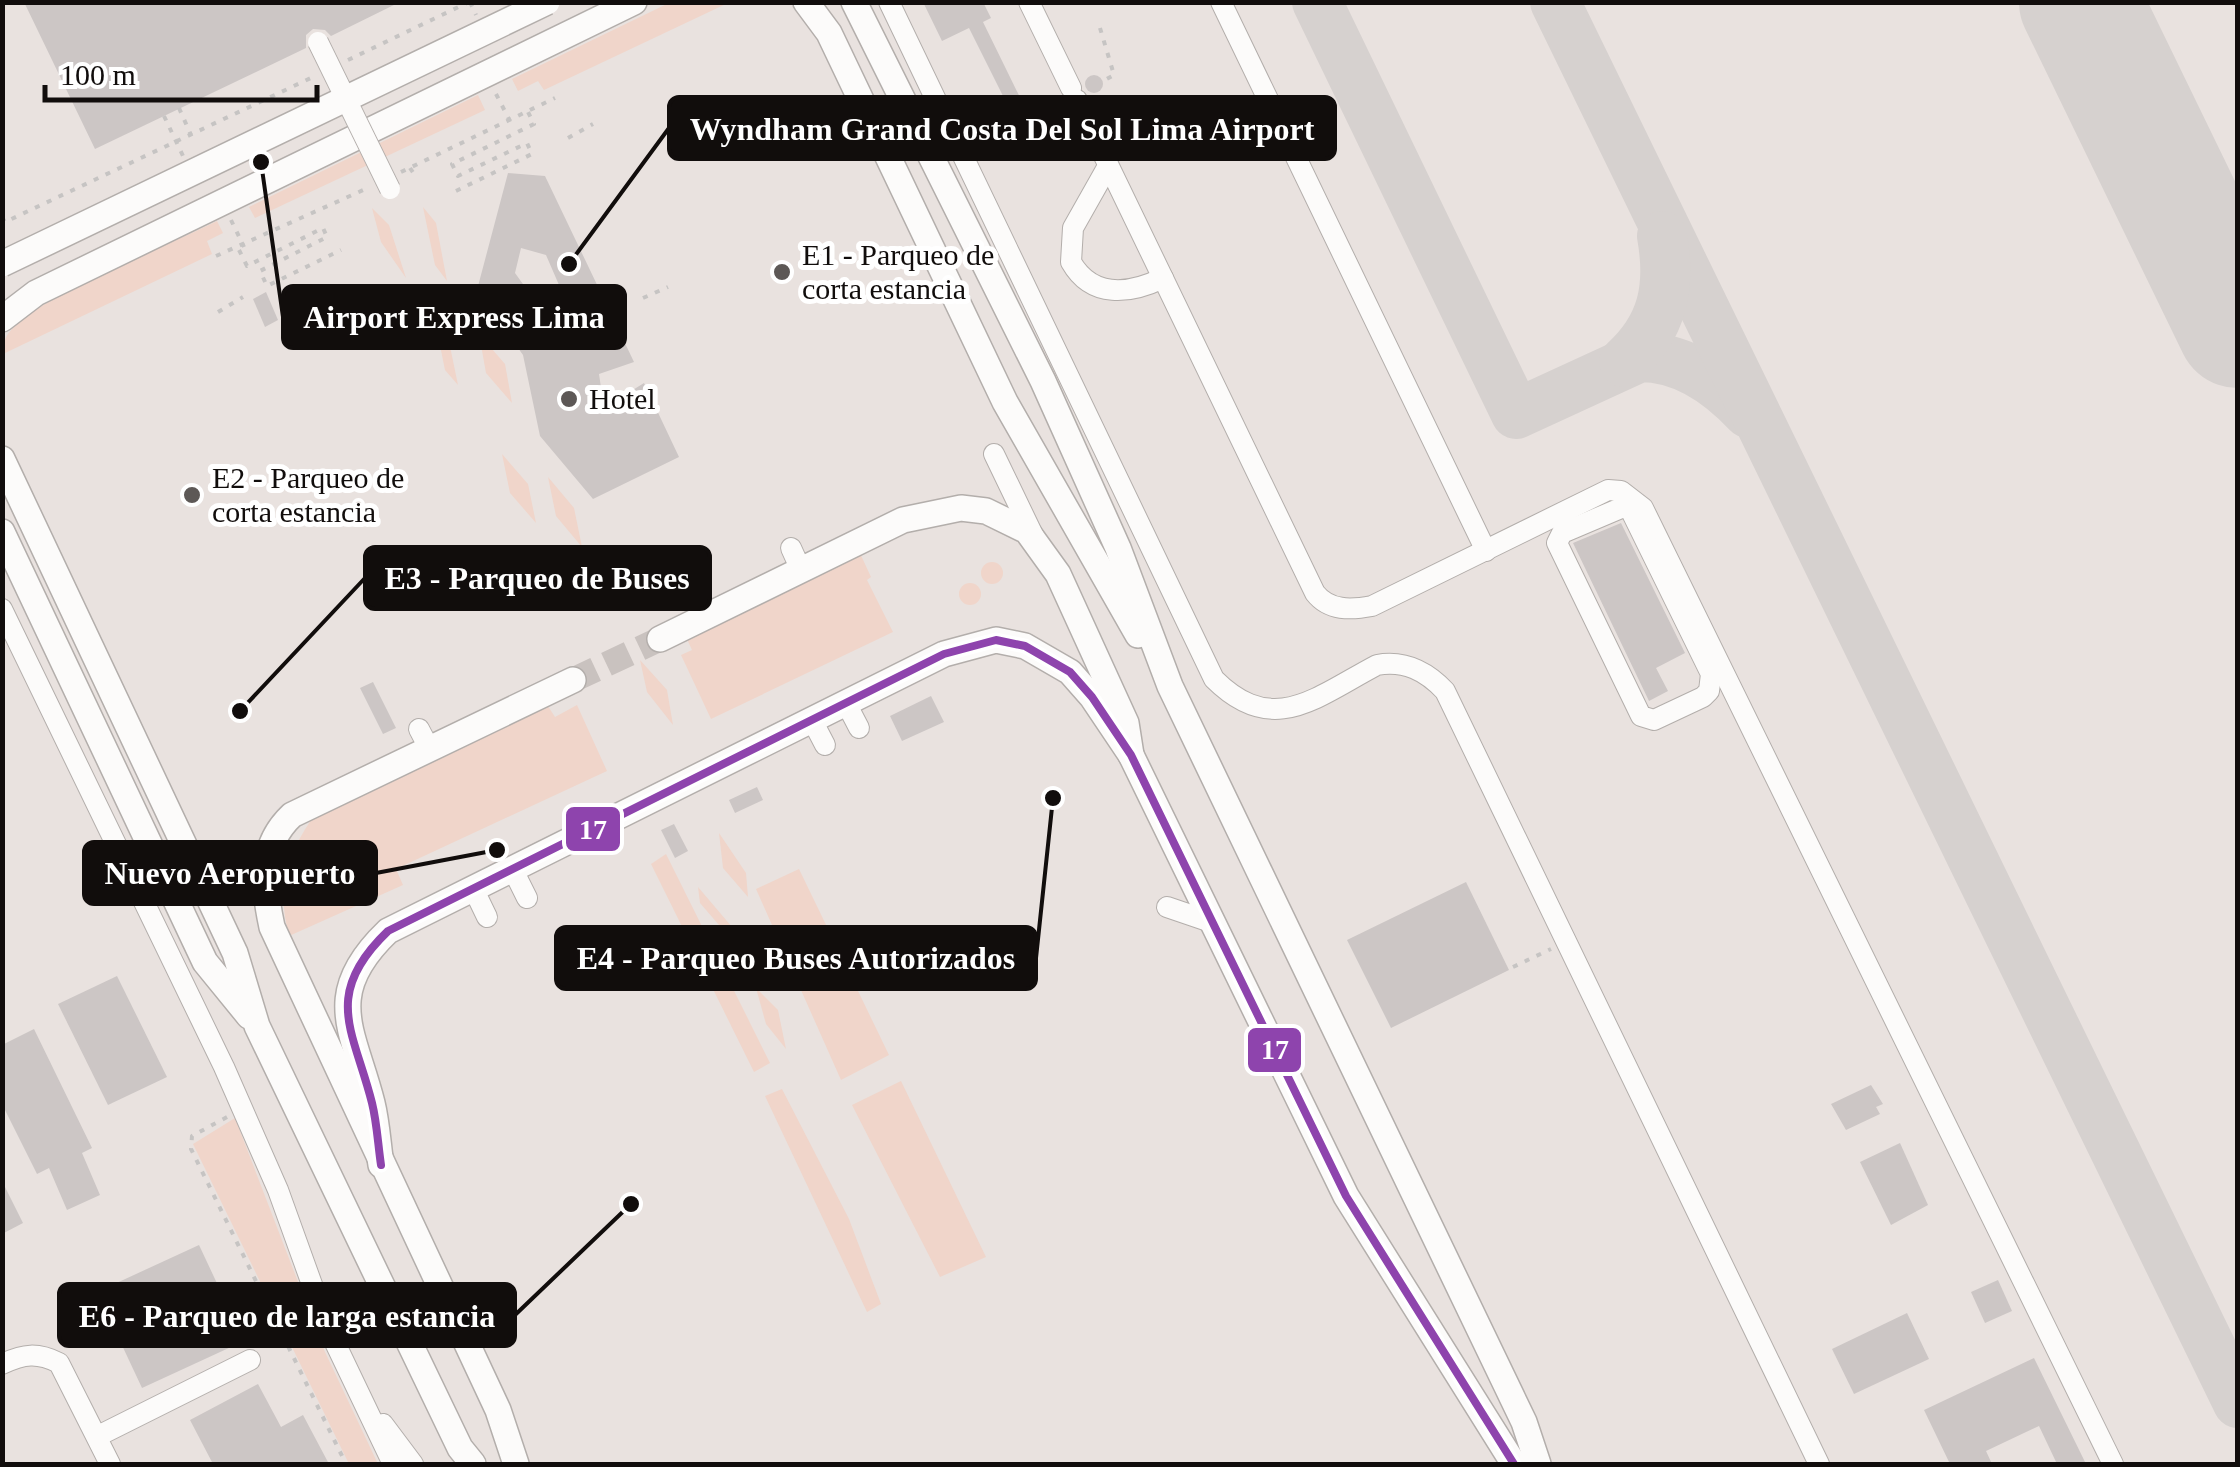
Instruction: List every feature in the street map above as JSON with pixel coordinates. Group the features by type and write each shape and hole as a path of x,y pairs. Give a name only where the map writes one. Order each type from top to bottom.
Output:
{"main road":[{"path":"2,261 548,2"},
{"path":"2,319 36,293 634,2"},
{"path":"806,2 828,34 1005,402 1170,686 1524,1422 1538,1464"},
{"path":"854,2 1043,381 1118,548 1170,686"},
{"path":"2,459 235,953 257,1026 460,1448 473,1464"},
{"path":"660,639 796,559 930,511 986,511 1012,521 1035,539 1058,574 1126,722 1131,755"},
{"path":"2,532 205,962 257,1026"},
{"path":"381,1165 372,1106 349,1040 349,998 359,963 388,931 944,654 996,640 1049,657 1083,686 1131,755 1346,1196 1514,1464"},
{"path":"516,1464 498,1410 272,927 264,877 269,845 292,815 380,759 573,680"}],"street":[{"path":"2,261 524,2"},
{"path":"889,2 1214,679 1250,708 1272,711 1290,709 1392,662 1423,672 1445,691 1819,1464"},
{"path":"1029,2 1315,592 1325,604 1372,606 1608,490 1621,491 1643,508 1681,596 1711,682 1703,697 1654,720 1641,716 1557,537 1628,505 1681,596 2112,1464"},
{"path":"1221,2 1486,550"},
{"path":"318,42 390,189"},
{"path":"1108,166 1073,228 1071,262 1093,284 1123,292 1163,278"},
{"path":"994,454 1035,539"},
{"path":"2,609 224,1066 278,1190 326,1326 393,1464"},
{"path":"944,654 970,664"},
{"path":"846,703 859,728"},
{"path":"812,720 825,745"},
{"path":"512,868 528,898"},
{"path":"473,888 487,917"},
{"path":"1167,907 1211,922"},
{"path":"2,1364 22,1354 42,1355 59,1363 110,1464"},
{"path":"98,1436 250,1360"},
{"path":"355,1386 413,1464"}],"path":[{"path":"450,2 453,10"},
{"path":"334,67 469,2"},
{"path":"1100,28 1114,75 1103,80"},
{"path":"2,217 5,222 316,76"},
{"path":"494,90 510,121"},
{"path":"456,190 532,154 526,143 458,176 452,164 534,124 528,112 554,98"},
{"path":"179,108 191,135"},
{"path":"164,116 191,174"},
{"path":"568,138 593,124"},
{"path":"410,168 416,177"},
{"path":"363,190 368,200"},
{"path":"229,216 244,248"},
{"path":"216,256 238,250 246,266 323,228 327,238 260,271 267,286 340,250"},
{"path":"644,298 668,287"},
{"path":"218,312 243,297"},
{"path":"1513,968 1553,948"},
{"path":"226,1104 230,1113 226,1119 192,1136 191,1149 346,1464"}],"shaded area":[{"path":"671,2 728,3 544,90 538,81 518,91 512,79"},
{"path":"478,95 485,110 255,218 249,207"},
{"path":"423,207 436,223 447,281 435,265"},
{"path":"372,208 389,225 406,278 381,242"},
{"path":"217,221 223,233 207,241 212,254 3,354 11,330 53,299"},
{"path":"433,311 446,327 458,385 445,370"},
{"path":"479,334 505,364 512,403 486,373"},
{"path":"502,454 528,484 536,523 510,493"},
{"path":"548,477 574,508 582,547 556,516"},
{"path":"542,547 568,577 572,597 546,566"},
{"path":"859,551 871,577 867,580 893,632 711,719 681,655 692,650 686,637"},
{"path":"992,562 1000,565 1000,581 992,584 984,581 981,573 984,565"},
{"path":"970,583 978,586 978,602 970,605 962,602 959,594 962,586"},
{"path":"640,660 667,690 673,725 647,692"},
{"path":"546,703 555,717 577,705 607,771 396,869 403,885 289,936 284,904 286,875 311,820"},
{"path":"719,833 746,873 748,897 723,868"},
{"path":"666,854 770,1063 754,1072 651,864"},
{"path":"799,869 889,1055 841,1080 756,889"},
{"path":"698,887 732,927 738,947 700,903"},
{"path":"756,988 778,1010 786,1049 766,1024"},
{"path":"901,1081 986,1257 940,1277 852,1105"},
{"path":"782,1089 849,1219 881,1304 867,1312 765,1096"},
{"path":"235,1118 325,1352 378,1464 349,1464 193,1144"}],"building":[{"path":"24,2 400,2 331,36 325,30 313,29 306,35 306,48 95,149"},
{"path":"923,2 983,2 991,18 983,22 1032,122 1019,128 969,28 942,41"},
{"path":"1094,75 1103,84 1094,93 1085,84"},
{"path":"508,173 545,176 634,362 599,374 604,408 644,383 679,457 593,499 540,436 523,355 477,290","holes":["521,248 546,255 559,285 533,298 515,273"]},
{"path":"266,292 278,320 265,327 253,299"},
{"path":"1621,523 1685,653 1656,668 1668,691 1649,701 1573,543"},
{"path":"373,682 396,728 383,734 360,688"},
{"path":"931,696 944,722 902,741 890,716"},
{"path":"757,787 763,800 735,813 729,800"},
{"path":"674,824 688,851 675,858 661,830"},
{"path":"1466,882 1509,970 1391,1028 1347,940"},
{"path":"117,976 167,1077 108,1105 58,1004"},
{"path":"34,1029 92,1148 82,1153 100,1195 67,1210 49,1168 37,1174 2,1104 2,1045"},
{"path":"1871,1085 1883,1104 1876,1107 1880,1114 1846,1130 1831,1104"},
{"path":"1900,1143 1928,1205 1891,1225 1860,1162"},
{"path":"2,1181 23,1223 2,1234"},
{"path":"199,1245 244,1341 142,1388 97,1292"},
{"path":"1998,1280 2012,1311 1985,1323 1971,1292"},
{"path":"1907,1313 1929,1359 1854,1394 1832,1349"},
{"path":"2034,1358 2086,1464 2057,1464 2039,1426 1986,1451 1992,1464 1950,1464 1924,1410"},
{"path":"258,1384 281,1427 303,1415 329,1464 213,1464 190,1420"}],"taxiway":[{"path":"1317,2 1516,414 1640,357 1671,361 1699,373 1748,413"},
{"path":"1555,2 2238,1403"},
{"path":"1624,362 1648,335 1661,305 1665,272 1662,236"}],"runway":[{"path":"2080,2 2238,327"}],"tunnel":[{"path":"573,680 660,639"}],"transit line":[{"name":"17","path":"381,1165 374,1111 348,1014 355,975 388,931 944,654 996,640 1025,646 1070,672 1131,755 1346,1196 1514,1464"}],"place":[{"name":"Airport Express Lima","path":"261,162"},
{"name":"Wyndham Grand Costa Del Sol Lima Airport","path":"569,264"},
{"name":"E1 - Parqueo de corta estancia","path":"782,272"},
{"name":"Hotel","path":"569,399"},
{"name":"E2 - Parqueo de corta estancia","path":"192,495"},
{"name":"E3 - Parqueo de Buses","path":"240,711"},
{"name":"E4 - Parqueo Buses Autorizados","path":"1053,798"},
{"name":"Nuevo Aeropuerto","path":"497,850"},
{"name":"E6 - Parqueo de larga estancia","path":"631,1204"}]}
